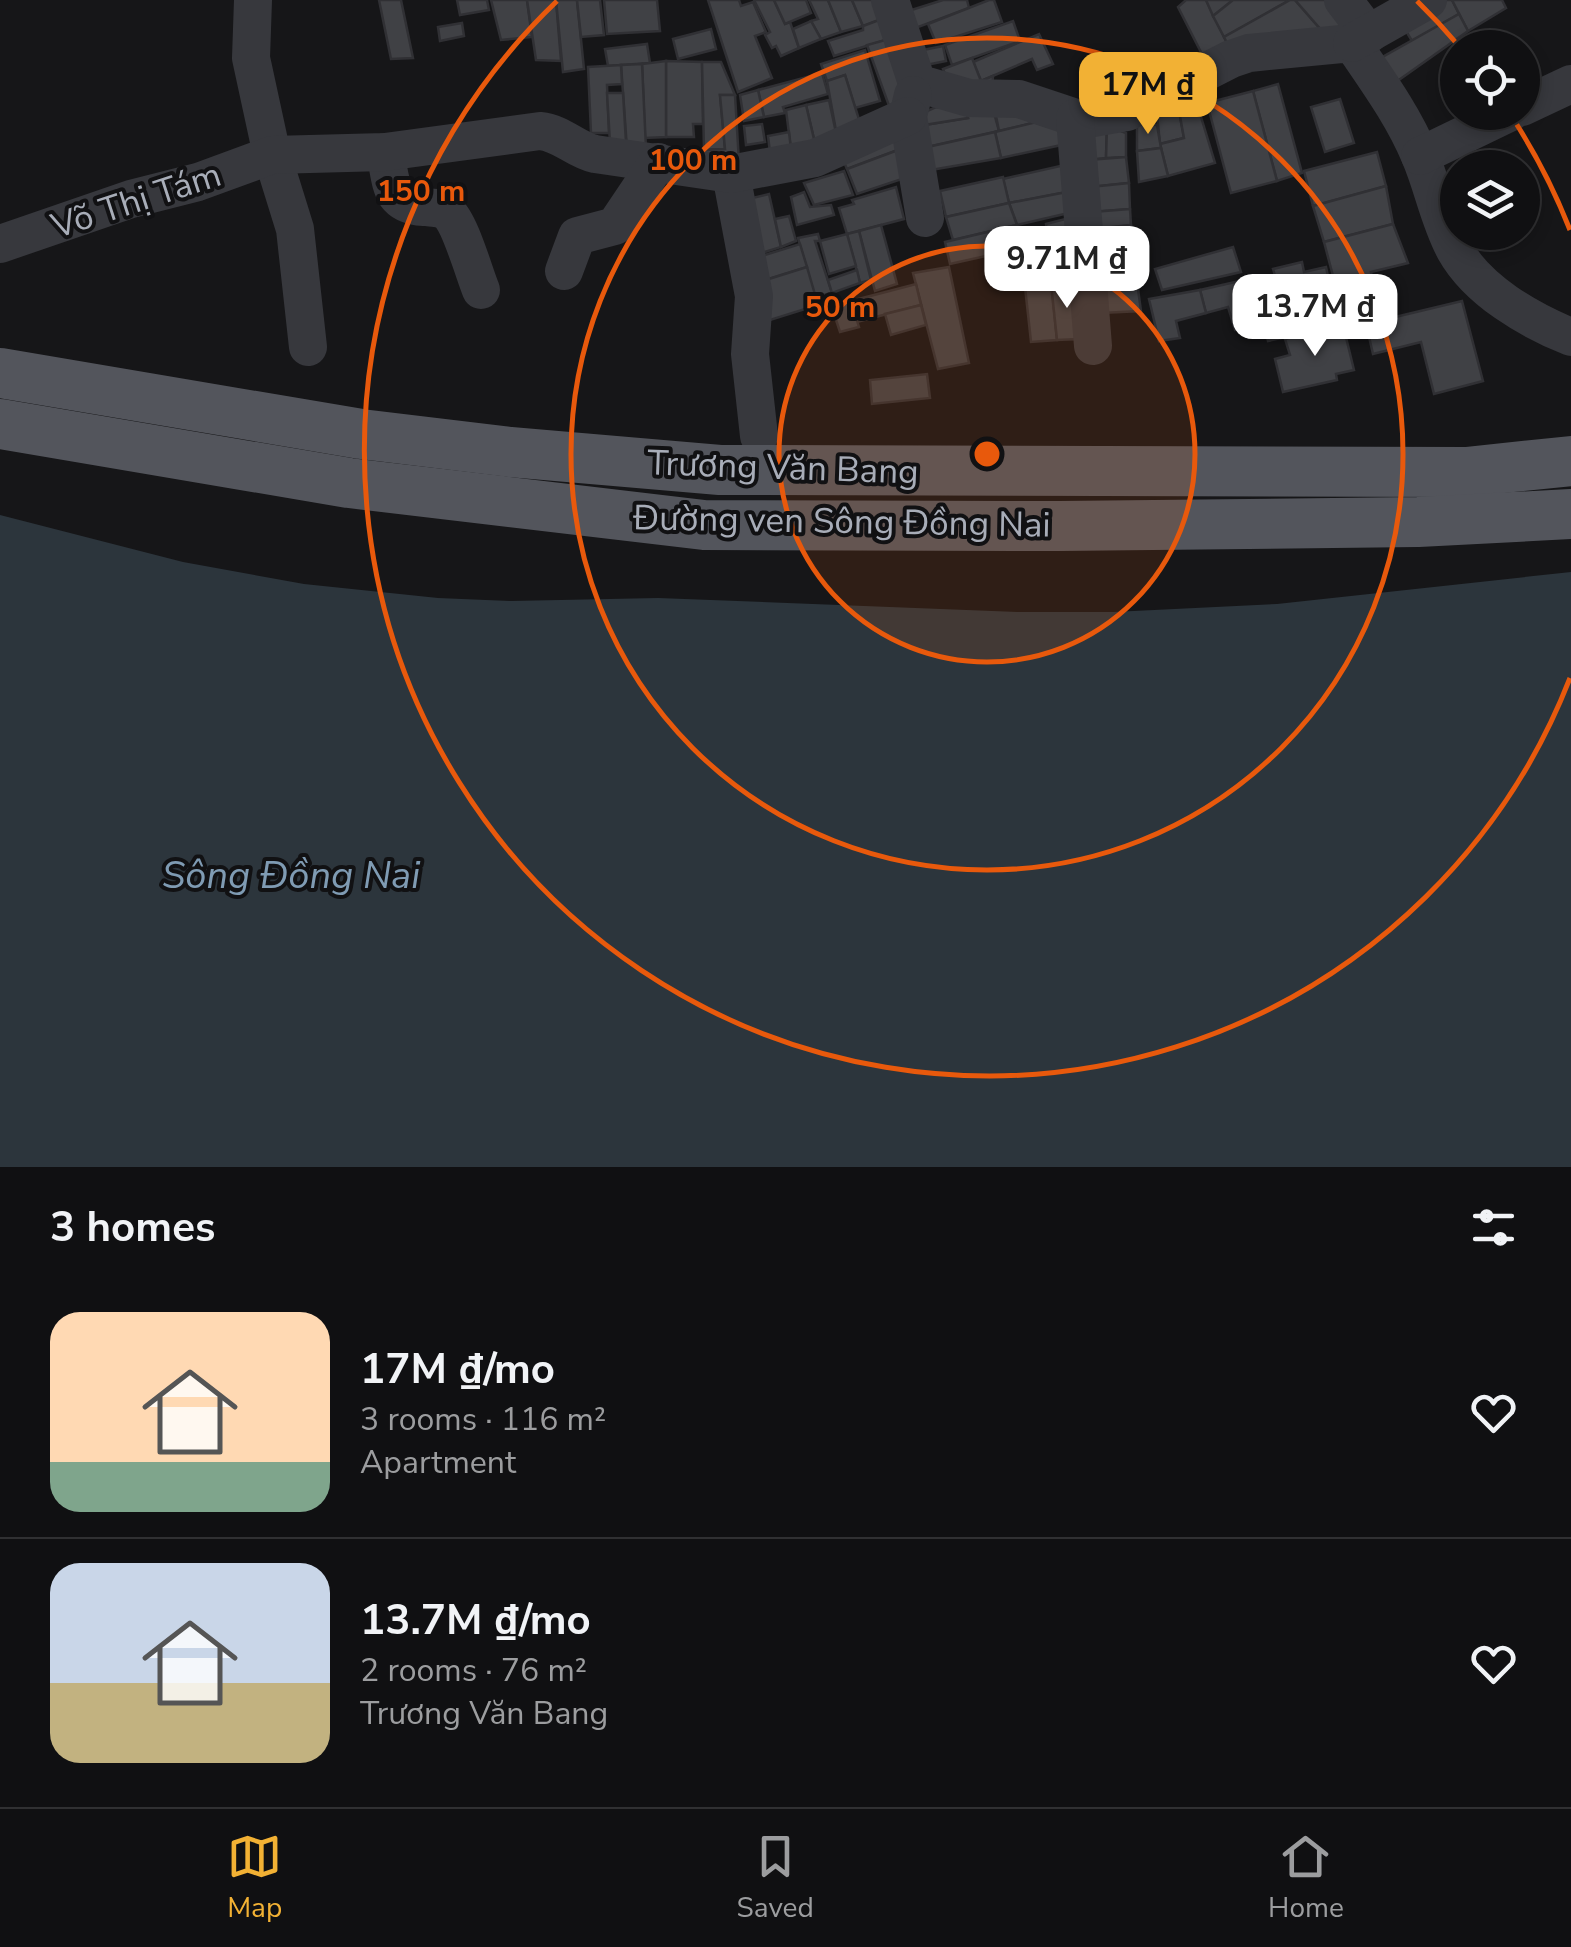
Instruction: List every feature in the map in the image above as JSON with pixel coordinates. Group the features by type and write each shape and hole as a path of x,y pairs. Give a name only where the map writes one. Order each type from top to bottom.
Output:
{"main road":[{"name":"Trương Văn Bang","path":"0,374 362,434 510,452 720,470 1466,472 1571,461"},
{"name":"Đường ven Sông Đồng Nai","path":"0,424 349,483 704,525 1418,522 1571,514"}],"street":[{"path":"253,0 251,58 272,156 295,229 308,347"},
{"path":"890,0 912,100 926,218"},
{"path":"1343,0 1420,156 1454,248 1470,273 1550,329 1571,337"},
{"path":"759,436 750,370 754,296 732,174 815,158 912,100 1019,99 1075,118 1103,118 1127,112 1231,59 1360,39 1428,0"},
{"path":"1540,99 1571,84"},
{"path":"1075,118 1094,346"},
{"path":"1420,156 1474,130"},
{"name":"Võ Thị Tám","path":"0,244 272,156 385,152 540,131 552,132 594,154 732,174"},
{"path":"385,152 400,202 440,208 454,219 481,290"},
{"path":"564,271 576,236 615,226 658,162"}],"water":[{"name":"Sông Đồng Nai","path":"0,515 183,562 304,584 511,601 658,598 1113,612 1277,604 1571,572 1571,1167 0,1167"}],"building":[{"path":"379,0 401,0 413,58 391,59"},
{"path":"457,0 487,0 489,10 460,15"},
{"path":"491,0 527,0 532,37 501,40"},
{"path":"527,0 556,0 561,61 536,60"},
{"path":"556,0 577,0 584,69 563,72"},
{"path":"577,0 600,0 604,35 581,37"},
{"path":"604,0 657,0 660,31 607,34"},
{"path":"708,0 739,0 741,6 753,2 766,32 755,36 772,78 738,92"},
{"path":"754,0 774,0 785,24 790,22 799,48 781,56 776,46 772,48 765,35 770,32"},
{"path":"774,0 806,0 811,13 785,24"},
{"path":"809,0 828,0 841,32 821,39 811,21 818,19"},
{"path":"828,0 852,0 863,26 841,32"},
{"path":"852,0 882,0 887,17 863,26"},
{"path":"943,0 967,0 969,8 913,29 905,12"},
{"path":"994,0 1002,22 936,43 928,24"},
{"path":"1186,0 1206,0 1230,49 1206,62 1178,7"},
{"path":"1206,0 1233,0 1213,16"},
{"path":"1233,0 1290,0 1224,37 1213,16"},
{"path":"1295,0 1330,40 1230,49 1224,37"},
{"path":"1295,0 1333,0 1354,23 1330,40"},
{"path":"1438,0 1452,0 1459,14 1412,41 1400,21"},
{"path":"1452,0 1502,0 1506,8 1467,30"},
{"path":"1459,14 1467,30 1440,30 1440,51 1396,82 1379,59"},
{"path":"887,17 889,39 834,56 828,41"},
{"path":"811,21 821,39 799,48 793,29"},
{"path":"1013,21 1020,41 952,65 945,45"},
{"path":"462,23 464,36 440,41 438,27"},
{"path":"711,29 716,49 678,59 673,39"},
{"path":"1039,34 1053,64 1037,70 1032,59 981,81 973,62"},
{"path":"889,39 905,104 892,114 867,45"},
{"path":"647,44 650,63 608,66 605,49"},
{"path":"943,46 946,61 921,66 918,51"},
{"path":"865,50 880,101 855,108 845,75 827,81 821,64"},
{"path":"972,58 981,81 993,76 992,90 952,91 943,69"},
{"path":"666,61 702,62 703,124 693,124 694,137 666,137"},
{"path":"666,61 666,137 645,138 642,64"},
{"path":"702,62 721,62 735,95 720,95 725,149 704,150"},
{"path":"642,64 646,148 627,149 621,65"},
{"path":"621,65 622,84 607,85 609,133 591,133 588,67"},
{"path":"822,73 828,94 783,107 785,113 764,117 758,90"},
{"path":"845,75 863,132 838,142 827,81"},
{"path":"1278,84 1302,173 1277,181 1253,91"},
{"path":"758,90 764,117 744,121 740,95"},
{"path":"1253,91 1277,181 1231,193 1207,103"},
{"path":"607,93 623,93 626,142 610,143"},
{"path":"1176,94 1184,138 1160,144 1156,105"},
{"path":"720,95 735,95 739,162 705,160 704,150 725,149"},
{"path":"1340,99 1354,143 1325,152 1311,107"},
{"path":"829,100 838,142 817,152 806,105"},
{"path":"806,105 817,152 792,158 786,110"},
{"path":"992,106 999,131 923,148 918,126 968,118 966,109"},
{"path":"994,106 1037,122 999,131"},
{"path":"936,107 966,109 968,118 918,126 916,116"},
{"path":"1198,107 1215,163 1168,176 1160,144 1184,138 1179,111"},
{"path":"1053,118 1066,144 1001,158 995,132"},
{"path":"762,124 765,142 746,145 744,126"},
{"path":"1137,124 1157,125 1161,148 1137,151"},
{"path":"1086,125 1107,126 1106,158 1088,160"},
{"path":"1107,126 1126,133 1126,157 1106,158"},
{"path":"900,128 906,147 847,169 840,153"},
{"path":"789,132 792,158 771,161 768,136"},
{"path":"995,132 1001,158 925,171 923,148"},
{"path":"906,147 911,176 857,194 847,169"},
{"path":"1161,148 1168,176 1139,182 1137,151"},
{"path":"1377,152 1386,186 1313,206 1304,171"},
{"path":"1126,157 1129,183 1090,187 1088,160"},
{"path":"1069,164 1072,191 1009,203 1003,179"},
{"path":"844,171 853,195 814,205 804,183"},
{"path":"1003,177 1009,203 946,217 940,191"},
{"path":"1129,183 1130,209 1092,212 1090,187"},
{"path":"1386,186 1393,224 1324,242 1313,206"},
{"path":"896,187 904,219 847,234 839,208 854,204 852,200"},
{"path":"1072,191 1073,212 1017,225 1009,203"},
{"path":"804,192 810,207 831,205 834,215 797,225 791,197"},
{"path":"769,194 781,247 752,256 740,201"},
{"path":"1009,203 1017,225 953,240 946,217"},
{"path":"1130,209 1131,225 1093,229 1092,212"},
{"path":"789,216 796,241 781,247 775,219"},
{"path":"1073,217 1077,281 1051,284 1046,224"},
{"path":"1393,224 1408,263 1371,272 1372,278 1337,291 1324,242"},
{"path":"881,225 897,284 875,291 859,231"},
{"path":"1017,225 1022,248 950,264 945,242"},
{"path":"1131,225 1136,274 1097,276 1094,248 1118,244 1116,227"},
{"path":"859,231 871,280 860,283 847,234"},
{"path":"818,234 820,241 815,241 832,293 815,297 798,238"},
{"path":"847,234 856,266 829,274 820,241"},
{"path":"1047,238 1057,340 1031,342 1020,241"},
{"path":"800,244 807,267 756,283 752,259"},
{"path":"1233,247 1241,272 1162,290 1155,269"},
{"path":"1302,262 1304,272 1326,267 1339,325 1268,341 1254,284 1276,279 1273,269"},
{"path":"807,267 818,305 767,321 756,283"},
{"path":"949,267 969,363 938,369 913,273"},
{"path":"857,270 860,283 832,293 828,280"},
{"path":"1136,274 1141,311 1102,313 1097,276"},
{"path":"1244,280 1257,325 1235,330 1228,307 1206,313 1200,290"},
{"path":"1077,281 1081,339 1057,340 1051,284"},
{"path":"916,284 921,305 857,322 851,301"},
{"path":"1200,290 1206,313 1176,321 1180,338 1159,341 1149,299"},
{"path":"851,301 859,327 840,332 832,308"},
{"path":"1462,301 1483,381 1434,394 1421,342 1373,354 1366,324"},
{"path":"921,305 926,325 891,335 885,314"},
{"path":"1343,325 1354,370 1336,374 1337,380 1283,392 1275,359 1290,355 1285,339"},
{"path":"927,374 930,398 872,404 870,380"}]}
